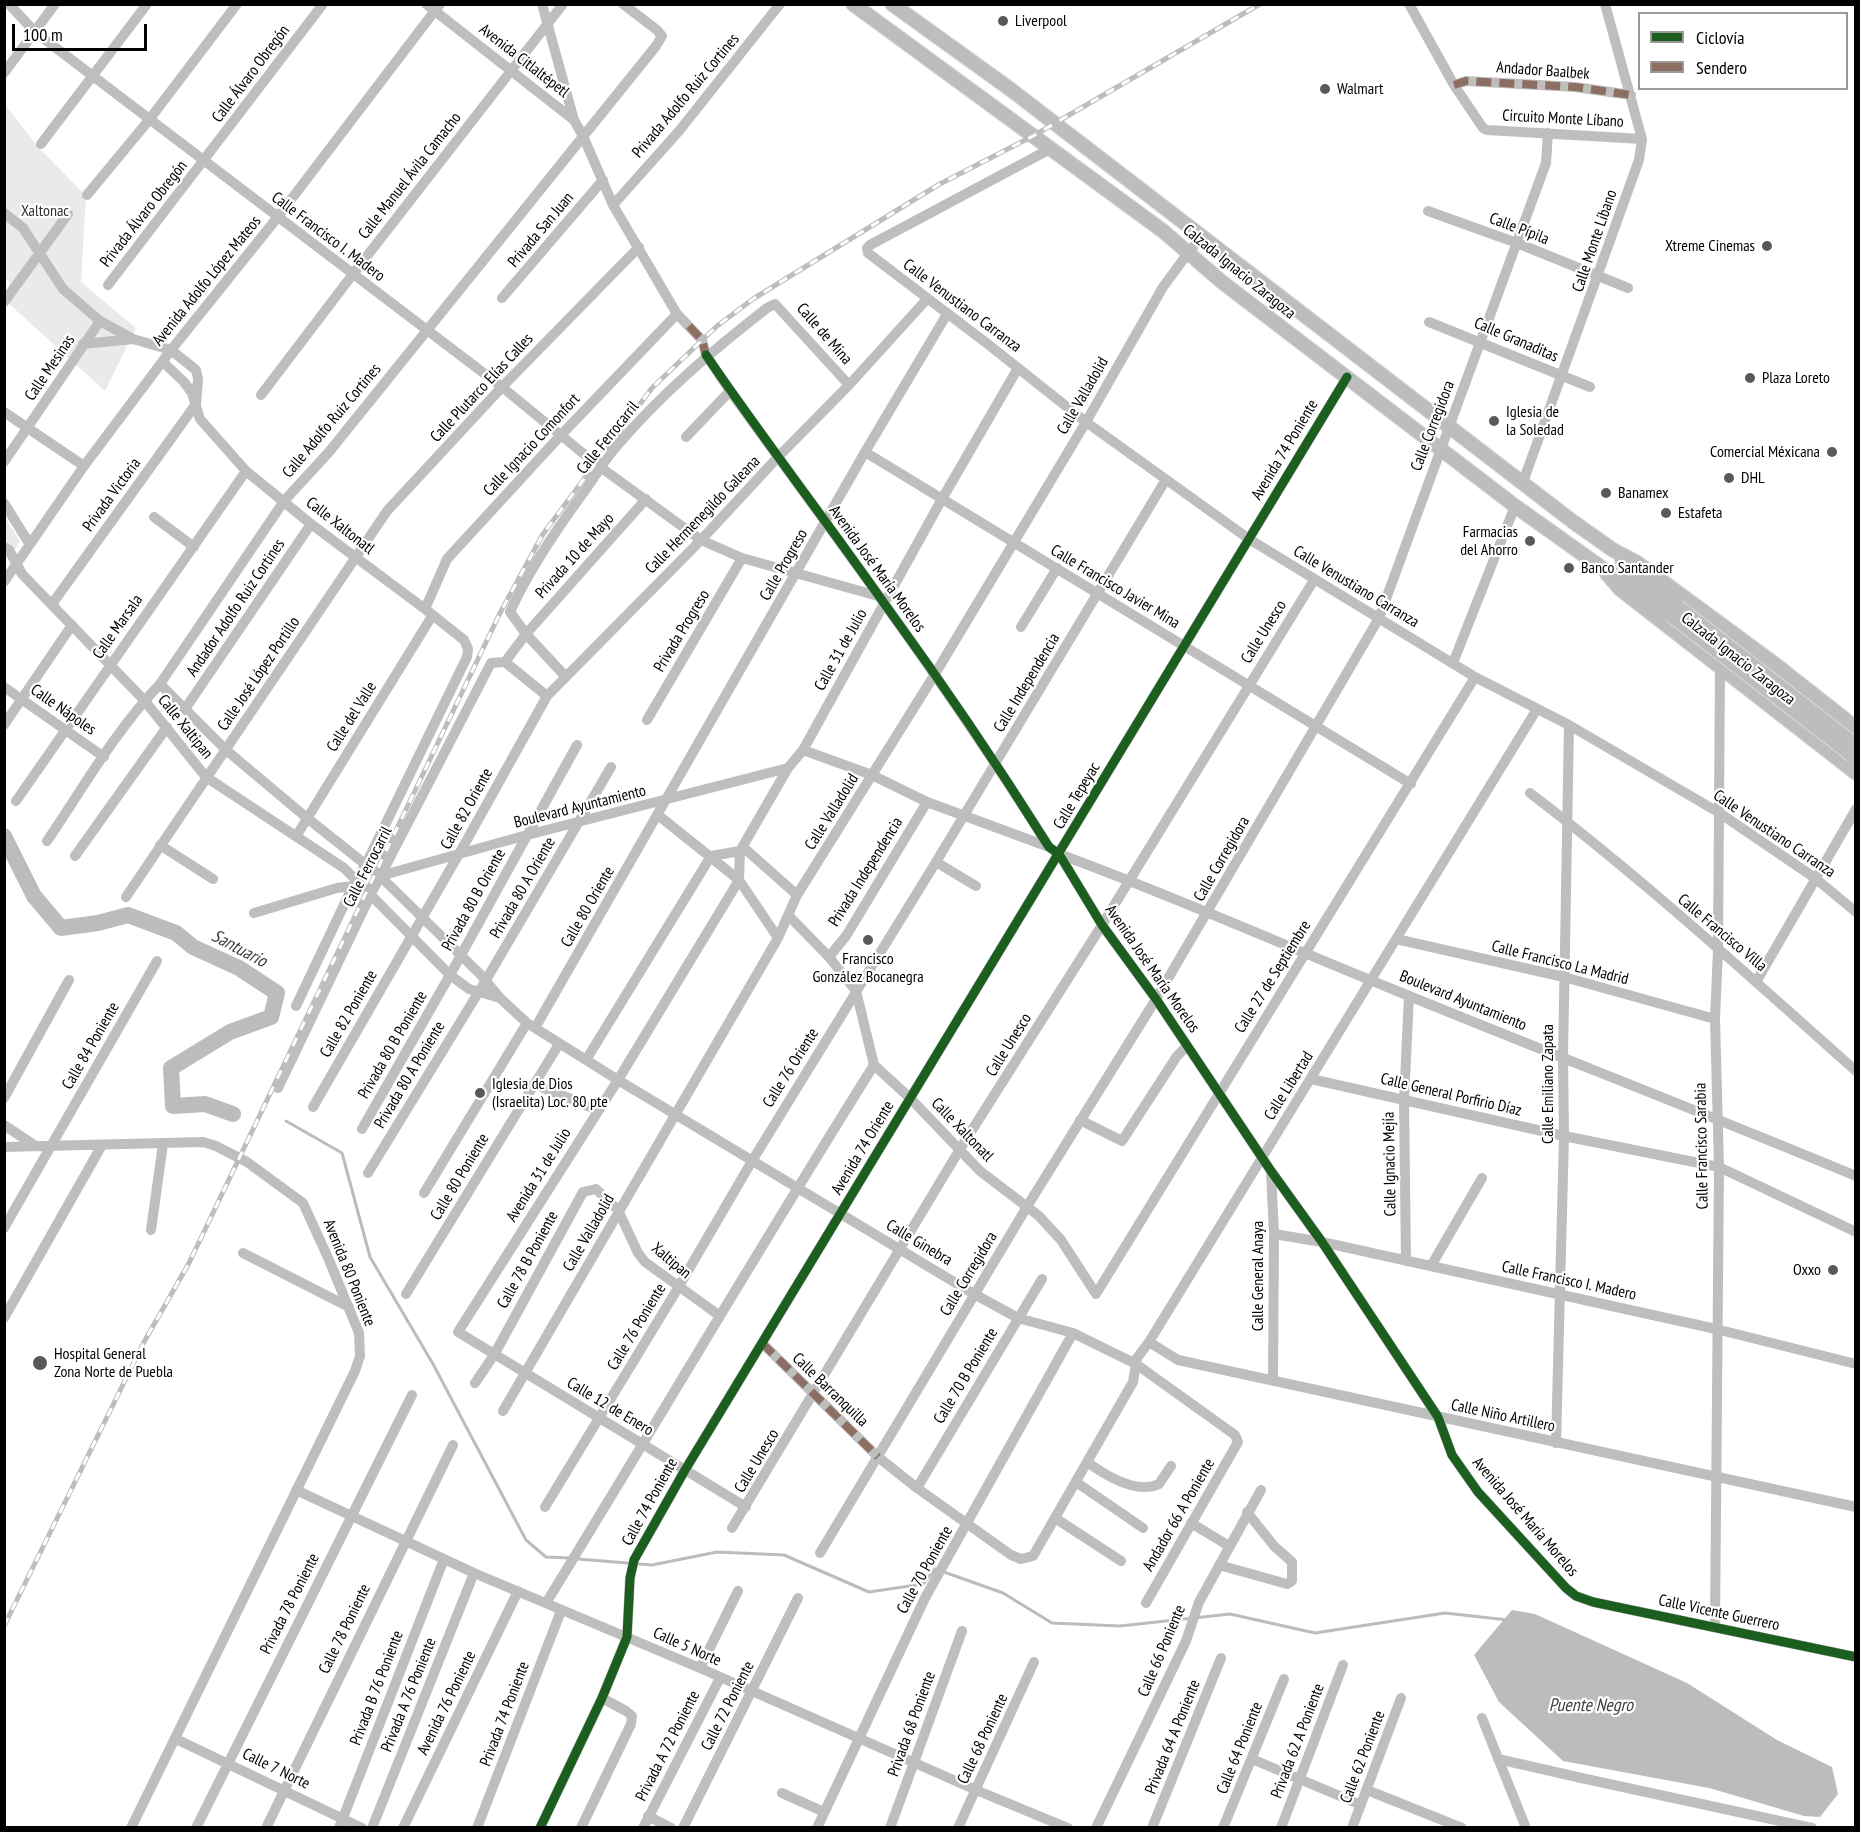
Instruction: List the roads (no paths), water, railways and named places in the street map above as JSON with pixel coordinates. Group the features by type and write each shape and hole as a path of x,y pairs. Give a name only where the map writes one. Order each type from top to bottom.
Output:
{"main road":[{"name":"Calzada Ignacio Zaragoza","path":"853,4 1163,231 1221,282 1515,506 1602,568 1674,611 1856,746"},
{"name":"Calzada Ignacio Zaragoza","path":"892,4 1010,89 1198,235 1613,550 1674,611 1856,758"},
{"path":"1163,231 1198,235"},
{"name":"Calzada Ignacio Zaragoza","path":"1613,550 1636,562 1853,725"},
{"name":"Calzada Ignacio Zaragoza","path":"1602,568 1620,589 1856,773"},
{"path":"1794,723 1815,723 1820,718 1822,711 1816,696"}],"street":[{"name":"Calle Francisco I. Madero","path":"9,4 35,32 203,162 502,387 602,468 701,540 742,558 881,599"},
{"path":"4,73 55,4"},
{"path":"41,144 147,4"},
{"path":"87,195 149,120 237,4"},
{"name":"Calle Álvaro Obregón","path":"203,162 323,4"},
{"name":"Avenida José María Morelos","path":"542,4 574,120 614,205 677,314 702,340 706,355 730,391 935,674 1049,846 1059,854 1102,925 1156,999 1271,1171 1322,1242 1438,1417 1452,1455 1478,1492 1576,1596"},
{"name":"Calle Manuel Ávila Camacho","path":"261,395 563,4"},
{"name":"Calle Adolfo Ruiz Cortines","path":"47,841 144,700 160,684 284,501 329,452 656,46 662,36 623,4"},
{"name":"Privada Adolfo Ruiz Cortines","path":"614,205 693,114 780,4"},
{"name":"Circuito Monte Líbano","path":"1409,4 1454,85 1483,128 1642,139"},
{"name":"Calle Monte Líbano","path":"1523,482 1639,160 1642,139 1605,4"},
{"name":"Avenida Citlaltépetl","path":"433,7 574,120"},
{"name":"Avenida Adolfo López Mateos","path":"4,582 84,466 171,350 277,218 433,7"},
{"name":"Andador Baalbek","path":"1454,85 1466,81 1575,87 1631,95"},
{"name":"Calle Corregidora","path":"820,1553 974,1294 1156,999 1379,618 1546,163 1548,133"},
{"name":"Calle Venustiano Carranza","path":"1050,149 870,245 867,249 868,253 1086,422 1165,481 1249,539 1475,676 1569,725 1719,812 1815,878 1856,912"},
{"name":"Privada Álvaro Obregón","path":"108,285 203,162"},
{"name":"Privada San Juan","path":"502,298 603,180"},
{"name":"Calle Pípila","path":"1428,211 1517,243 1628,288"},
{"path":"4,213 23,228 63,289 100,321 133,339 171,350 196,370 198,379 196,404"},
{"path":"4,302 68,214"},
{"name":"Calle Valladolid","path":"503,1411 777,938 797,895 935,674 1164,287 1198,235"},
{"name":"Calle Plutarco Elías Calles","path":"356,557 387,511 502,387 639,247"},
{"name":"Calle Hermenegildo Galeana","path":"547,696 849,386 927,299"},
{"name":"Calle de Mina","path":"775,304 849,386"},
{"name":"Calle Ferrocarril","path":"526,634 510,612 525,579 559,526 614,449 656,402 706,355 775,304"},
{"name":"Calle Ignacio Comonfort","path":"429,612 447,559 677,314"},
{"name":"Calle Progreso","path":"666,801 865,452 947,314"},
{"name":"Calle Mesinas","path":"4,462 100,321"},
{"name":"Calle Granaditas","path":"1429,322 1481,341 1590,387"},
{"path":"83,344 133,339"},
{"name":"Calle Xaltonatl","path":"163,362 184,382 196,404 200,419 246,471 311,524 464,640 468,649 467,657 366,864"},
{"name":"Calle 31 de Julio","path":"739,880 742,849 788,768 803,750 881,599 1018,368"},
{"name":"Avenida 74 Poniente","path":"1249,539 1347,377"},
{"path":"686,437 730,391"},
{"name":"Privada Victoria","path":"52,604 196,404"},
{"path":"4,412 84,466"},
{"name":"Calle Francisco Javier Mina","path":"865,452 1411,784"},
{"name":"Calle Marsala","path":"16,801 246,471"},
{"name":"Calle Independencia","path":"856,991 1165,481"},
{"name":"Privada 10 de Mayo","path":"505,662 526,634 646,499"},
{"path":"4,502 29,543"},
{"path":"1453,663 1515,506"},
{"path":"154,517 194,547"},
{"name":"Andador Adolfo Ruiz Cortines","path":"185,710 311,524"},
{"name":"Calle Tepeyac","path":"910,1098 1249,539"},
{"name":"Calle Xaltipan","path":"4,547 9,550 22,574 144,700 206,777 345,868 355,883 371,894"},
{"name":"Calle José López Portillo","path":"126,897 356,557"},
{"name":"Privada Progreso","path":"647,720 742,558"},
{"path":"1021,627 1057,568"},
{"name":"Calle Unesco","path":"732,1528 747,1507 960,1149 1102,925 1314,580"},
{"name":"Calle del Valle","path":"297,835 429,612"},
{"path":"4,725 72,625"},
{"path":"526,634 566,677"},
{"path":"505,662 547,696"},
{"name":"Calle Ferrocarril","path":"278,1088 380,876 491,663 505,662"},
{"name":"Calle Francisco Sarabia","path":"1715,1626 1719,1167 1715,1020 1718,950 1720,666"},
{"name":"Calle 27 de Septiembre","path":"1096,1294 1411,784 1475,676"},
{"name":"Calle Ginebra","path":"160,684 226,750 380,876 486,980 500,998 531,1026 974,1294 1018,1318 1073,1333 1136,1364 1235,1435 1238,1442"},
{"name":"Calle Nápoles","path":"4,687 104,757"},
{"name":"Calle 82 Oriente","path":"411,936 547,696"},
{"name":"Calle Libertad","path":"968,1523 1011,1555 1022,1559 1034,1556 1133,1382 1139,1354 1149,1342 1538,709"},
{"name":"Calle Emiliano Zapata","path":"1556,1443 1564,1136 1563,1057 1569,725"},
{"path":"75,856 167,727"},
{"name":"Privada 80 B Oriente","path":"450,975 577,745"},
{"path":"803,750 872,775 927,802 1049,846"},
{"name":"Privada 80 A Oriente","path":"478,991 611,767"},
{"name":"Boulevard Ayuntamiento","path":"380,876 579,821 666,801 788,768"},
{"name":"Calle Francisco Villa","path":"1530,793 1756,982 1856,1071"},
{"name":"Calle 80 Oriente","path":"424,1193 531,1026 666,801"},
{"name":"Privada Independencia","path":"829,957 846,936 927,802"},
{"path":"1756,982 1856,809"},
{"path":"658,815 739,880 777,938"},
{"path":"160,845 213,879"},
{"path":"586,1060 711,856 742,849 797,895"},
{"name":"Boulevard Ayuntamiento","path":"1059,854 1129,880 1372,981 1856,1176"},
{"path":"936,862 976,886"},
{"path":"296,1006 366,864"},
{"name":"Avenida 31 de Julio","path":"458,1332 618,1080 739,880"},
{"path":"254,913 355,883"},
{"name":"Calle Ginebra","path":"371,894 450,975 469,988 500,998"},
{"path":"789,916 829,957 856,991 874,1065"},
{"name":"Calle 82 Poniente","path":"313,1107 411,936"},
{"name":"Calle Francisco La Madrid","path":"1396,939 1564,977 1715,1020"},
{"name":"Calle 84 Poniente","path":"4,1228 157,961"},
{"name":"Privada 80 B Poniente","path":"362,1129 450,975"},
{"path":"4,1098 69,980"},
{"name":"Privada 80 A Poniente","path":"368,1173 478,991"},
{"name":"Calle 76 Oriente","path":"752,1161 856,991"},
{"name":"Calle Ignacio Mejía","path":"1406,1261 1404,1101 1409,996"},
{"name":"Calle 80 Poniente","path":"406,1294 559,1044"},
{"path":"1080,1120 1122,1141 1177,1056 1187,1046"},
{"name":"Calle Xaltonatl","path":"874,1065 910,1098 992,1182 1028,1205 1040,1216 1061,1240 1096,1294"},
{"name":"Calle 74 Poniente","path":"546,1603 644,1445 796,1188 874,1065"},
{"name":"Calle General Porfirio Díaz","path":"1311,1079 1564,1136 1719,1167 1856,1232"},
{"path":"534,1084 598,1110"},
{"name":"Avenida 74 Oriente","path":"842,1213 910,1098"},
{"path":"4,1125 34,1145"},
{"name":"Avenida 80 Poniente","path":"4,1147 203,1142 247,1162 303,1203 359,1333 360,1356 176,1738"},
{"path":"151,1230 163,1144"},
{"path":"4,1318 102,1145"},
{"name":"Calle 76 Poniente","path":"545,1507 752,1161"},
{"name":"Calle General Anaya","path":"1271,1171 1274,1234 1273,1382"},
{"path":"1431,1266 1482,1178"},
{"name":"Xaltipan","path":"596,1188 618,1210 638,1253 645,1262 678,1288 720,1316"},
{"name":"Calle 78 B Poniente","path":"494,1355 583,1192 596,1188"},
{"name":"Calle 74 Poniente","path":"540,1827 602,1698 627,1637 631,1569 685,1470 842,1213"},
{"name":"Calle Francisco I. Madero","path":"1274,1234 1322,1242 1560,1294 1716,1329 1856,1364"},
{"path":"243,1253 349,1307"},
{"name":"Calle 70 B Poniente","path":"917,1488 1042,1278"},
{"name":"Calle 12 de Enero","path":"458,1332 747,1507"},
{"name":"Calle 70 Poniente","path":"817,1827 925,1598 1073,1333"},
{"name":"Calle Niño Artillero","path":"1149,1342 1178,1360 1856,1507"},
{"name":"Calle Barranquilla","path":"762,1343 878,1457"},
{"path":"476,1383 494,1355"},
{"name":"Privada 78 Poniente","path":"196,1827 412,1395"},
{"name":"Andador 66 A Poniente","path":"1146,1603 1238,1442"},
{"name":"Calle 78 Poniente","path":"266,1827 404,1541 453,1445"},
{"path":"878,1457 917,1488 968,1523"},
{"path":"1087,1462 1103,1474 1125,1483 1149,1488 1159,1485 1171,1467"},
{"path":"1076,1482 1143,1528"},
{"name":"Calle 5 Norte","path":"296,1490 561,1611 700,1668 976,1790 1068,1827"},
{"name":"Calle 66 Poniente","path":"1096,1827 1186,1641 1199,1602 1247,1512 1261,1491"},
{"path":"1219,1565 1287,1584 1292,1581 1292,1562 1274,1546 1247,1512"},
{"path":"1055,1518 1120,1561"},
{"path":"1191,1522 1229,1546"},
{"name":"Privada B 76 Poniente","path":"340,1823 444,1559"},
{"name":"Privada A 76 Poniente","path":"372,1827 474,1573"},
{"name":"Avenida 76 Poniente","path":"403,1827 518,1591"},
{"name":"Privada A 72 Poniente","path":"700,1668 738,1591"},
{"name":"Calle Vicente Guerrero","path":"1576,1596 1593,1602 1856,1657"},
{"name":"Calle 72 Poniente","path":"683,1827 798,1598"},
{"name":"Privada 74 Poniente","path":"477,1827 561,1611"},
{"name":"Privada 68 Poniente","path":"890,1827 962,1631"},
{"name":"Privada 64 A Poniente","path":"1152,1827 1221,1658"},
{"name":"Calle 68 Poniente","path":"958,1827 1034,1662"},
{"name":"Privada 62 A Poniente","path":"1281,1827 1343,1665"},
{"name":"Privada A 72 Poniente","path":"643,1827 720,1678"},
{"name":"Calle 64 Poniente","path":"1223,1827 1284,1679"},
{"path":"581,1827 631,1724 632,1716 602,1698"},
{"name":"Calle 62 Poniente","path":"1352,1827 1401,1698"},
{"path":"1482,1718 1526,1827"},
{"path":"132,1827 176,1738"},
{"name":"Calle 7 Norte","path":"176,1738 284,1790 340,1823 362,1827"},
{"path":"1252,1759 1361,1805"},
{"path":"1498,1759 1812,1827"},
{"path":"1366,1790 1462,1827"},
{"path":"782,1793 824,1812"},
{"path":"648,1816 671,1827"}],"water":[{"name":"Puente Negro","path":"1512,1610 1535,1614 1687,1683 1777,1740 1832,1767 1838,1794 1820,1817 1804,1816 1709,1788 1563,1761 1499,1702 1474,1655"}],"waterway":[{"name":"Santuario","path":"4,836 34,896 61,928 98,923 128,915 176,933 193,947 239,968 277,993 271,1017 230,1032 171,1068 173,1106 205,1104 233,1114"},
{"path":"286,1121 342,1153 370,1257 433,1364 526,1540 546,1557 571,1558"},
{"path":"578,1559 652,1565 717,1552 784,1555 869,1592 923,1584 935,1569 938,1569"},
{"path":"944,1572 1003,1593 1052,1623 1120,1626 1230,1614 1315,1633 1445,1613 1508,1620"}],"railway":[{"path":"4,1626 144,1342 189,1263 500,613 543,534 652,388 717,326 753,299 938,185 1033,136 1260,4"}],"place":[{"name":"Liverpool","path":"1003,21"},
{"name":"Walmart","path":"1325,89"},
{"name":"Xtreme Cinemas","path":"1767,246"},
{"name":"Plaza Loreto","path":"1750,378"},
{"name":"Iglesia de la Soledad","path":"1494,421"},
{"name":"Comercial Méxicana","path":"1832,452"},
{"name":"DHL","path":"1729,478"},
{"name":"Banamex","path":"1606,493"},
{"name":"Estafeta","path":"1666,513"},
{"name":"Farmacias del Ahorro","path":"1530,541"},
{"name":"Banco Santander","path":"1569,568"},
{"name":"Francisco González Bocanegra","path":"868,940"},
{"name":"Iglesia de Dios (Israelita) Loc. 80 pte","path":"480,1093"},
{"name":"Oxxo","path":"1833,1270"},
{"name":"Hospital General Zona Norte de Puebla","path":"40,1363"}],"park label":[{"name":"Xaltonac","path":"45,211"}]}
